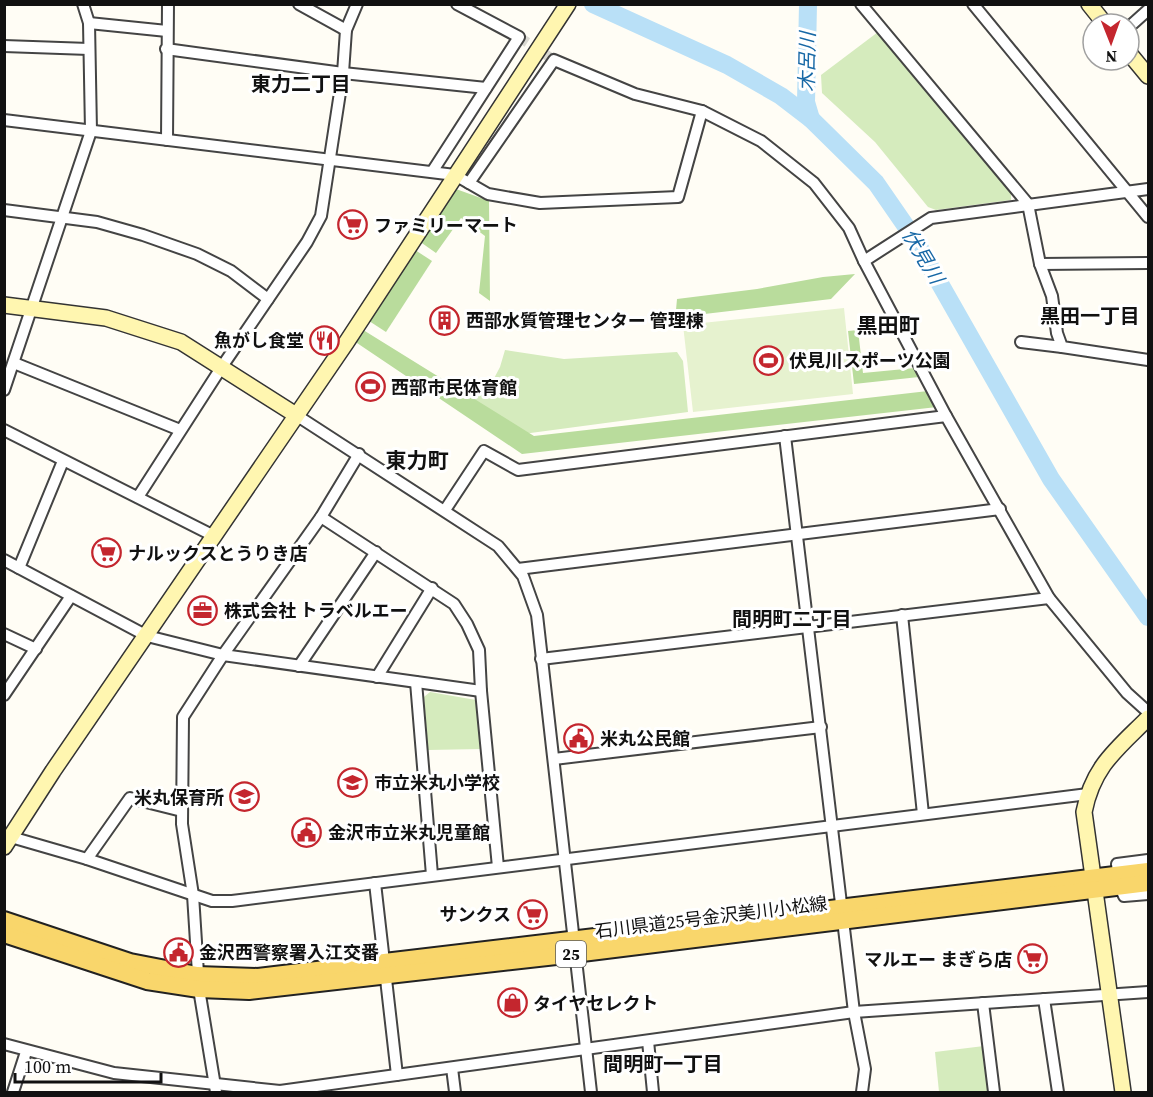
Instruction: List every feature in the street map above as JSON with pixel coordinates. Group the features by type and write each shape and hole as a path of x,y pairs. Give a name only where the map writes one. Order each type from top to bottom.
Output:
{"main road":[{"name":"石川県道25号金沢美川小松線","path":"7,923 147,981 198,982 249,990 309,985 385,969 1147,877"}],"street":[{"path":"4,390 91,131 89,23 83,4"},
{"path":"166,140 168,4"},
{"path":"299,4 346,30"},
{"path":"138,497 221,368 307,242 321,216 343,73 346,30 357,4"},
{"path":"432,172 519,37 457,4"},
{"path":"568,4 346,343 6,840 87,859 212,901 232,901 1088,794"},
{"path":"861,4 1028,204 1040,264 1052,296 1057,333 1062,347"},
{"path":"973,4 1126,192 1149,217"},
{"path":"89,23 167,31"},
{"path":"4,46 89,49"},
{"path":"166,49 343,73 486,88"},
{"path":"469,183 554,60 634,94 702,111 761,141 814,183 849,228 864,261 946,416 1048,598 1127,693 1149,712"},
{"path":"4,120 455,175 488,194 540,203 678,197 702,111"},
{"path":"864,261 931,218 1149,189"},
{"path":"4,210 97,222 142,235 197,254 231,271 268,298"},
{"path":"1040,264 1149,263"},
{"path":"4,305 106,318 181,342 445,510 498,546 518,569 523,576 537,615 591,1092"},
{"path":"1021,342 1149,360"},
{"path":"14,363 180,430"},
{"path":"445,510 484,452 518,470 946,416"},
{"path":"4,430 214,536"},
{"path":"786,436 854,1012 865,1069 862,1092"},
{"path":"215,1089 198,982 193,895 182,824 183,717 321,517 358,454"},
{"path":"20,568 63,461"},
{"path":"518,569 1000,509"},
{"path":"321,517 454,604 467,624 479,650 498,867"},
{"path":"299,666 376,552"},
{"path":"4,560 147,636 224,655 481,691"},
{"path":"377,677 432,588"},
{"path":"4,695 71,596"},
{"path":"541,659 1048,598"},
{"path":"902,615 923,814"},
{"path":"4,634 36,649"},
{"path":"416,682 432,875"},
{"path":"1123,1092 1084,812 1088,794 1104,762 1149,718"},
{"path":"554,759 820,727"},
{"path":"87,859 130,798 182,811"},
{"path":"1119,881 1117,864 1147,877"},
{"path":"375,883 397,1076"},
{"path":"4,1044 26,1052 114,1073 215,1089 280,1091 325,1089 397,1076 854,1012 1149,992"},
{"path":"1044,999 1058,1092"},
{"path":"983,1003 994,1092"},
{"path":"648,1041 653,1092"},
{"path":"13,1092 26,1052"},
{"path":"452,1068 455,1092"}],"green space":[{"path":"878,32 1011,192 1011,200 936,210 928,207 875,142 822,93 821,75"},
{"path":"456,189 489,201 490,301 479,293 485,236 461,218 436,253 419,241"},
{"path":"412,248 432,261 386,332 366,319"},
{"path":"855,274 831,299 679,317 676,310 677,299"},
{"name":"伏見川スポーツ公園","path":"844,308 853,394 693,412 683,325"},
{"path":"360,328 534,436 928,391 937,407 522,454 354,341"},
{"path":"858,330 863,373 915,368 919,377 854,384 848,331"},
{"path":"505,350 564,359 677,352 683,361 688,412 523,434 462,399 466,388 471,383 489,388 500,367"},
{"path":"430,692 476,700 481,749 428,750 424,697"},
{"path":"984,1046 990,1092 939,1092 935,1052"}],"waterway":[{"name":"伏見川","path":"593,4 727,65 781,96 811,119 876,183 914,238 1051,479 1148,617"},
{"name":"木呂川","path":"808,4 806,102 811,119"}],"tunnel":[{"path":"519,37 554,60"}],"place":[{"name":"ファミリーマート","path":"353,225"},
{"name":"西部水質管理センター 管理棟","path":"445,320"},
{"name":"魚がし食堂","path":"325,340"},
{"name":"伏見川スポーツ公園","path":"768,360"},
{"name":"西部市民体育館","path":"370,387"},
{"name":"ナルックスとうりき店","path":"107,553"},
{"name":"株式会社 トラベルエー","path":"203,610"},
{"name":"米丸公民館","path":"579,738"},
{"name":"市立米丸小学校","path":"353,782"},
{"name":"米丸保育所","path":"245,797"},
{"name":"金沢市立米丸児童館","path":"307,832"},
{"name":"サンクス","path":"532,914"},
{"name":"金沢西警察署入江交番","path":"178,952"},
{"name":"マルエー まぎら店","path":"1033,959"},
{"name":"タイヤセレクト","path":"512,1003"}],"district":[{"name":"東力二丁目","path":"301,84"},
{"name":"黒田一丁目","path":"1090,316"},
{"name":"黒田町","path":"888,325"},
{"name":"東力町","path":"417,460"},
{"name":"間明町二丁目","path":"792,619"},
{"name":"間明町一丁目","path":"663,1064"}]}
